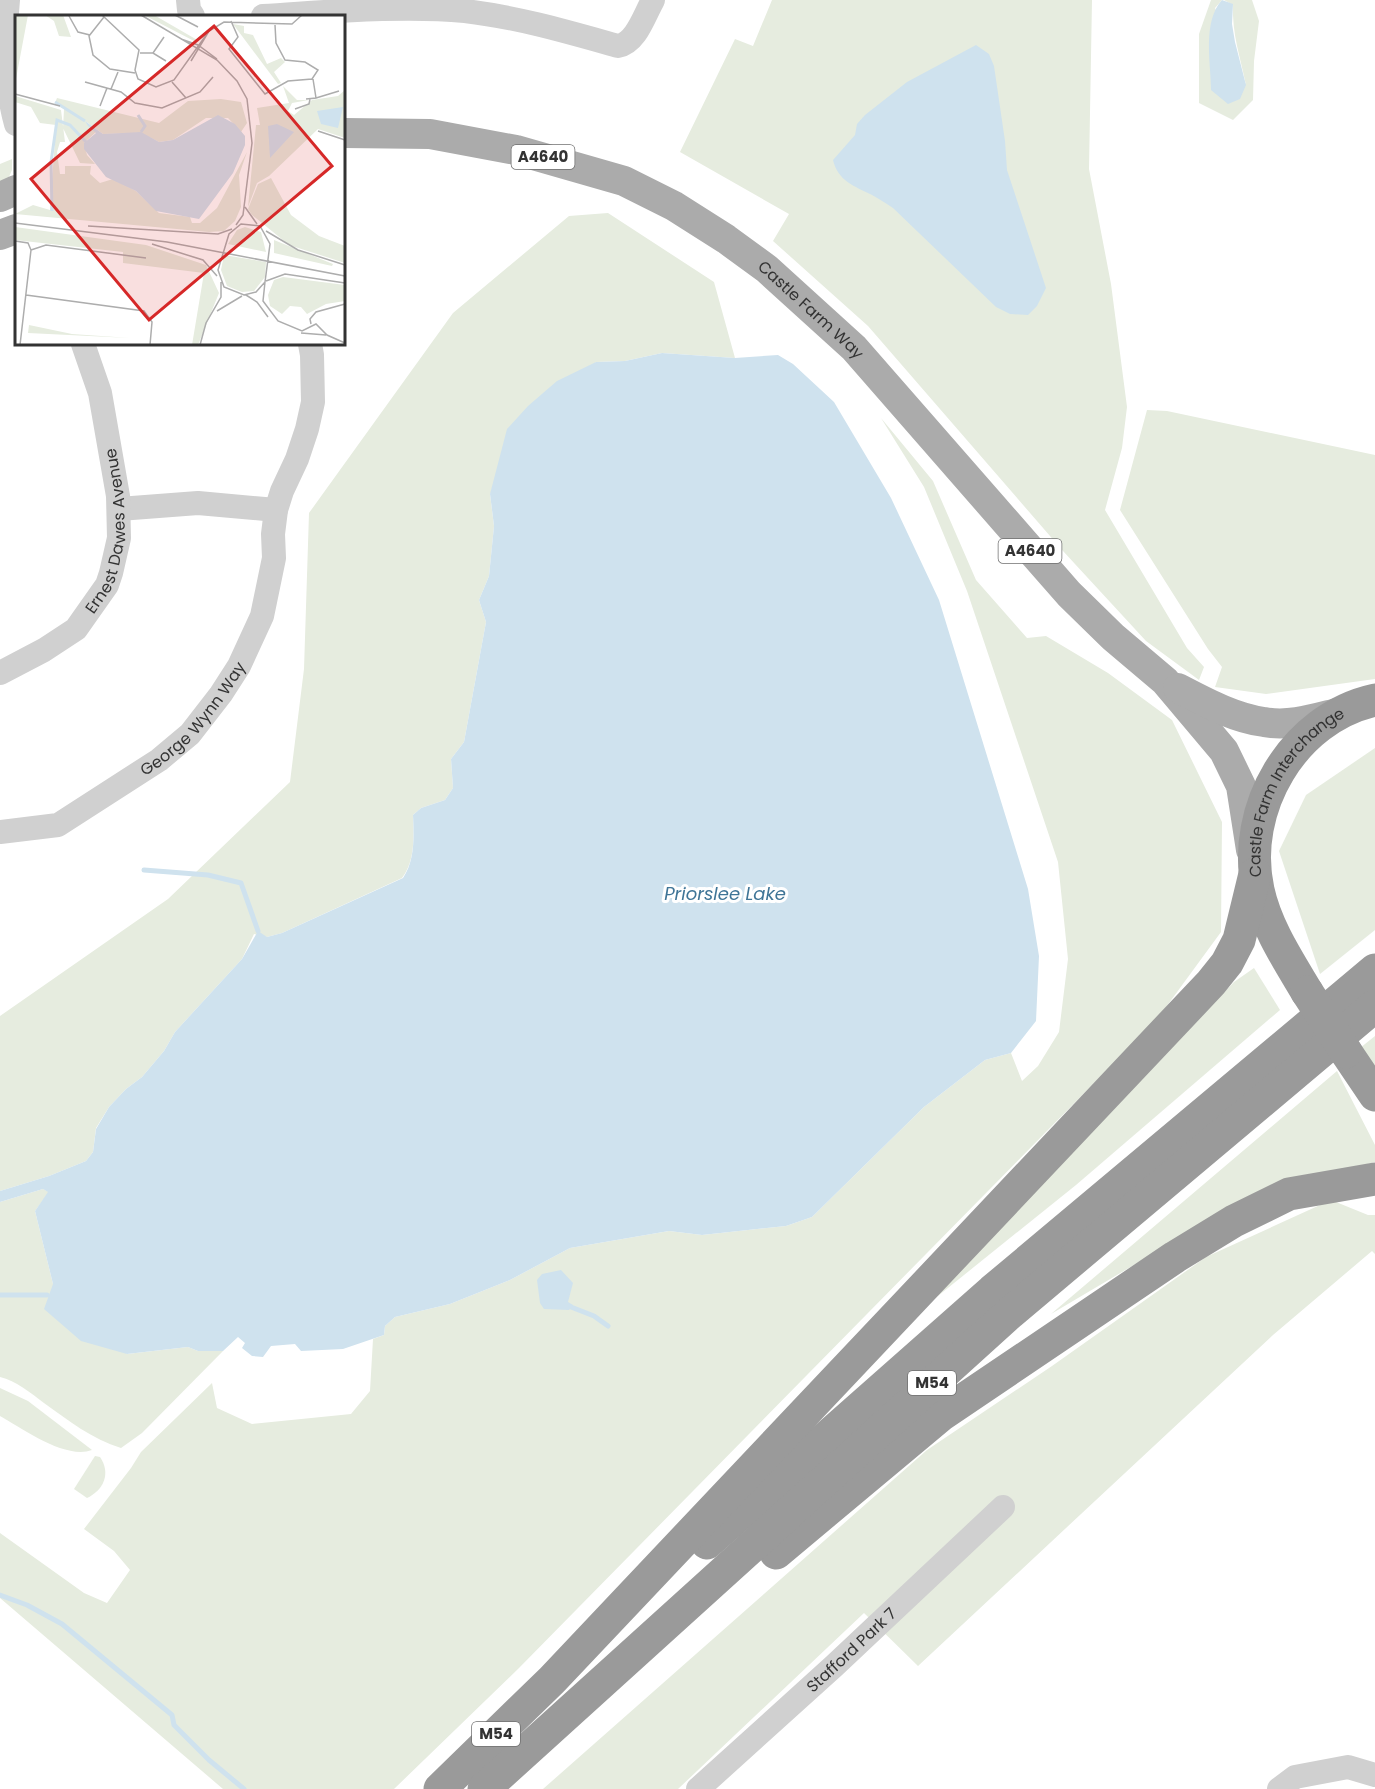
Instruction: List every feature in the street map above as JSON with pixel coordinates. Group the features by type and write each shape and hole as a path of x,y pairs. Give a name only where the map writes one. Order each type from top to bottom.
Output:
{"highway":[{"name":"Castle Farm Interchange","path":"1361,705 1307,736 1279,768 1265,798 1258,827 1254,869 1267,918 1307,992 1375,1095"},
{"path":"552,1680 1211,983 1227,963 1239,940 1254,869"},
{"name":"M54","path":"440,1789 552,1680 992,1291 1375,970"},
{"name":"M54","path":"492,1781 1010,1313 1375,1006"},
{"path":"492,1781 623,1681 941,1415 1175,1257 1234,1221 1289,1194 1375,1179"}],"main road":[{"name":"Castle Farm Way","path":"345,134 430,134 516,150 624,181 674,206 726,238 767,269 802,298 854,348 1069,594 1106,630 1165,681 1224,751 1241,786 1254,869"},
{"path":"0,197 15,190"},
{"path":"0,215 15,209"},
{"path":"0,236 15,229"},
{"name":"Castle Farm Way","path":"1165,681 1223,710 1263,722 1288,723 1307,720 1361,705"}],"street":[{"path":"8,0 5,22 12,62 15,120"},
{"path":"188,0 189,10 192,15"},
{"path":"283,15 402,9 427,5 532,23 618,46 626,44 633,38 653,0"},
{"name":"Ernest Dawes Avenue","path":"0,674 44,650 76,628 107,585 119,538 119,509 100,393 83,345"},
{"path":"94,345 100,393"},
{"name":"George Wynn Way","path":"0,832 58,825 159,759 190,734 239,666 262,616 274,558 273,534 276,510 297,459 311,411 310,345"},
{"path":"119,509 198,503 276,510"},
{"name":"Stafford Park 7","path":"698,1789 834,1666 1003,1507"},
{"path":"1279,1789 1295,1777 1348,1767 1375,1775"}],"shaded area":[{"path":"772,0 1092,0 1089,169 1111,284 1127,407 1122,448 1105,510 1187,648 1204,667 1199,680 1146,641 1063,551 868,326 773,241 789,214 680,152 735,39 753,46"},
{"path":"1211,0 1222,0 1215,8 1246,85 1235,35 1233,5 1224,0 1252,0 1259,21 1254,61 1253,100 1233,120 1199,103 1199,34"},
{"path":"12,159 12,170 5,186 0,188 0,164"},
{"path":"608,213 714,282 735,358 662,353 625,361 596,362 490,494 494,526 489,576 479,600 486,622 464,742 451,759 453,788 445,800 421,808 413,815 411,856 402,878 282,933 267,937 254,934 242,959 175,1032 164,1051 142,1077 126,1089 109,1107 96,1128 93,1152 86,1161 49,1176 0,1191 0,1016 168,899 290,782 304,669 309,513 453,313 569,216"},
{"path":"1147,410 1167,411 1375,455 1375,679 1266,694 1215,687 1222,667 1208,649 1120,510"},
{"path":"881,418 933,481 976,580 1027,638 1046,636 1108,673 1172,720 1222,822 1221,932 1158,1018 519,1668 394,1789 223,1789 0,1598 0,1533 84,1593 107,1603 130,1570 114,1551 84,1529 141,1452 212,1383 217,1408 252,1424 351,1414 370,1391 373,1339 384,1335 385,1326 395,1317 450,1304 510,1280 570,1248 669,1231 702,1235 786,1226 812,1217 924,1107 985,1060 1011,1053 1022,1081 1038,1066 1059,1032 1068,959 1058,862 967,591 924,487"},
{"path":"1375,748 1375,930 1320,974 1279,851 1306,795"},
{"path":"1254,968 1280,1010 1076,1185 918,1312 1234,982"},
{"path":"1375,1036 1375,1066 1360,1048"},
{"path":"1337,1071 1375,1145 1375,1162 1277,1188 1232,1207 1051,1314"},
{"path":"43,1189 49,1192 35,1211 53,1284 127,1354 188,1347 198,1351 223,1351 142,1433 121,1448 90,1435 23,1388 0,1377 0,1202"},
{"path":"1331,1200 1368,1215 1375,1215 1375,1254 1372,1251 1273,1335 918,1666 864,1613 678,1789 543,1789 927,1450 1052,1366 1206,1257"},
{"path":"0,1388 28,1401 92,1450 70,1451 58,1447 0,1416"},
{"path":"95,1456 100,1457 103,1463 104,1481 93,1495 87,1498 74,1489"}],"water":[{"path":"1222,0 1233,4 1232,24 1246,85 1240,99 1228,104 1211,90 1210,31 1216,9"},
{"path":"976,45 989,54 994,66 1007,170 1046,288 1037,306 1028,315 1010,314 996,307 893,208 843,178 833,160 855,135 857,124 865,115 907,82"},
{"name":"Priorslee Lake","path":"662,353 735,358 778,355 793,364 834,402 891,498 939,600 1028,889 1039,956 1036,1021 1011,1053 985,1060 924,1107 812,1217 786,1226 702,1235 669,1231 570,1248 510,1280 450,1304 395,1317 385,1326 384,1335 343,1349 301,1351 295,1344 271,1346 263,1357 252,1356 242,1348 245,1343 238,1337 223,1351 198,1351 188,1347 127,1354 81,1341 44,1309 53,1284 35,1211 48,1192 43,1189 0,1202 0,1191 49,1176 86,1161 93,1152 96,1129 109,1107 126,1089 142,1077 164,1051 175,1032 242,959 258,931 267,937 282,933 403,878 412,856 413,815 421,808 445,800 453,788 451,759 464,742 486,622 479,600 489,576 494,526 490,494 507,429 528,406 557,381 596,362 625,361"},
{"path":"561,1270 573,1283 568,1302 573,1305 569,1310 544,1309 540,1303 537,1280 542,1274"}],"waterway":[{"path":"144,870 208,875 241,883 258,931"},
{"path":"0,1295 47,1295"},
{"path":"571,1307 594,1316 608,1326"},
{"path":"0,1595 27,1605 62,1624 172,1715 174,1725 209,1760 244,1789"}]}
